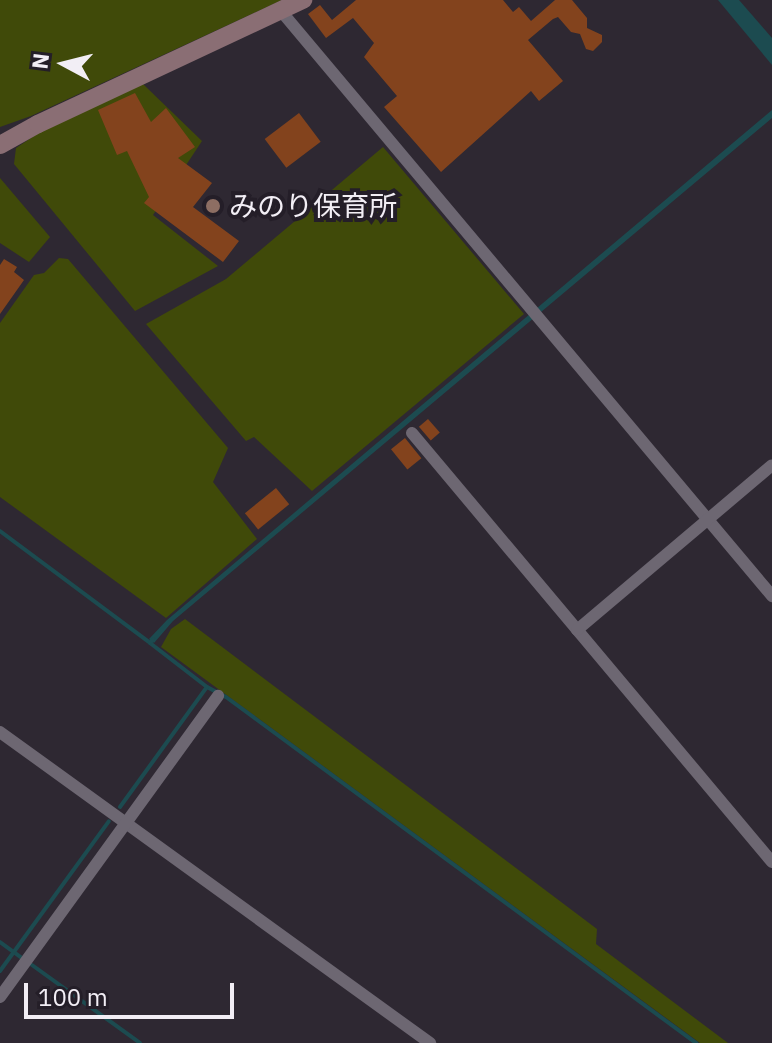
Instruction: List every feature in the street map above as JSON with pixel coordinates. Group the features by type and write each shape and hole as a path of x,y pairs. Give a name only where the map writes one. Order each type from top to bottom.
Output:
{"street":[{"path":"0,145 38,124 303,0"},
{"path":"281,11 772,596"},
{"path":"412,433 772,862"},
{"path":"577,630 772,465"},
{"path":"0,997 218,696"},
{"path":"0,732 430,1043"}],"green space":[{"path":"0,0 282,0 31,116 0,127"},
{"path":"143,84 202,141 153,215 218,266 135,311 14,164 16,148 52,124"},
{"path":"383,147 524,314 312,491 254,437 246,441 146,324 226,279"},
{"path":"0,178 50,237 29,262 0,243"},
{"path":"59,258 68,259 228,448 213,482 257,539 166,618 0,497 0,323 34,275 44,273"},
{"path":"185,619 597,929 596,944 728,1043 700,1043 161,647 171,629"}],"water":[{"path":"718,0 739,0 772,38 772,65"},
{"path":"772,110 772,118 173,621 154,643 149,639 167,620"}],"building":[{"path":"356,0 503,0 513,12 519,7 531,21 555,0 572,0 587,18 587,28 602,35 602,42 593,51 586,49 580,34 571,32 558,17 553,19 528,40 563,81 539,101 531,91 441,172 384,107 397,96 364,57 374,43 353,18 326,38 308,14 320,5 332,20"},
{"path":"135,93 151,122 166,108 195,147 178,158 212,183 193,207 239,241 223,262 144,203 149,197 127,151 117,155 98,110"},
{"path":"299,113 321,142 286,168 265,139"},
{"path":"4,259 17,267 14,272 24,280 0,314 0,265"},
{"path":"428,419 440,433 431,440 419,427"},
{"path":"405,438 421,458 407,470 391,449"},
{"path":"276,488 289,504 258,529 245,513"}],"waterway":[{"path":"0,531 149,642"},
{"path":"120,807 207,687 150,643 153,639"},
{"path":"207,687 226,697 696,1043"},
{"path":"0,971 109,821"},
{"path":"0,942 21,957"},
{"path":"32,965 140,1043"}],"place":[{"name":"みのり保育所","path":"213,206"}]}
